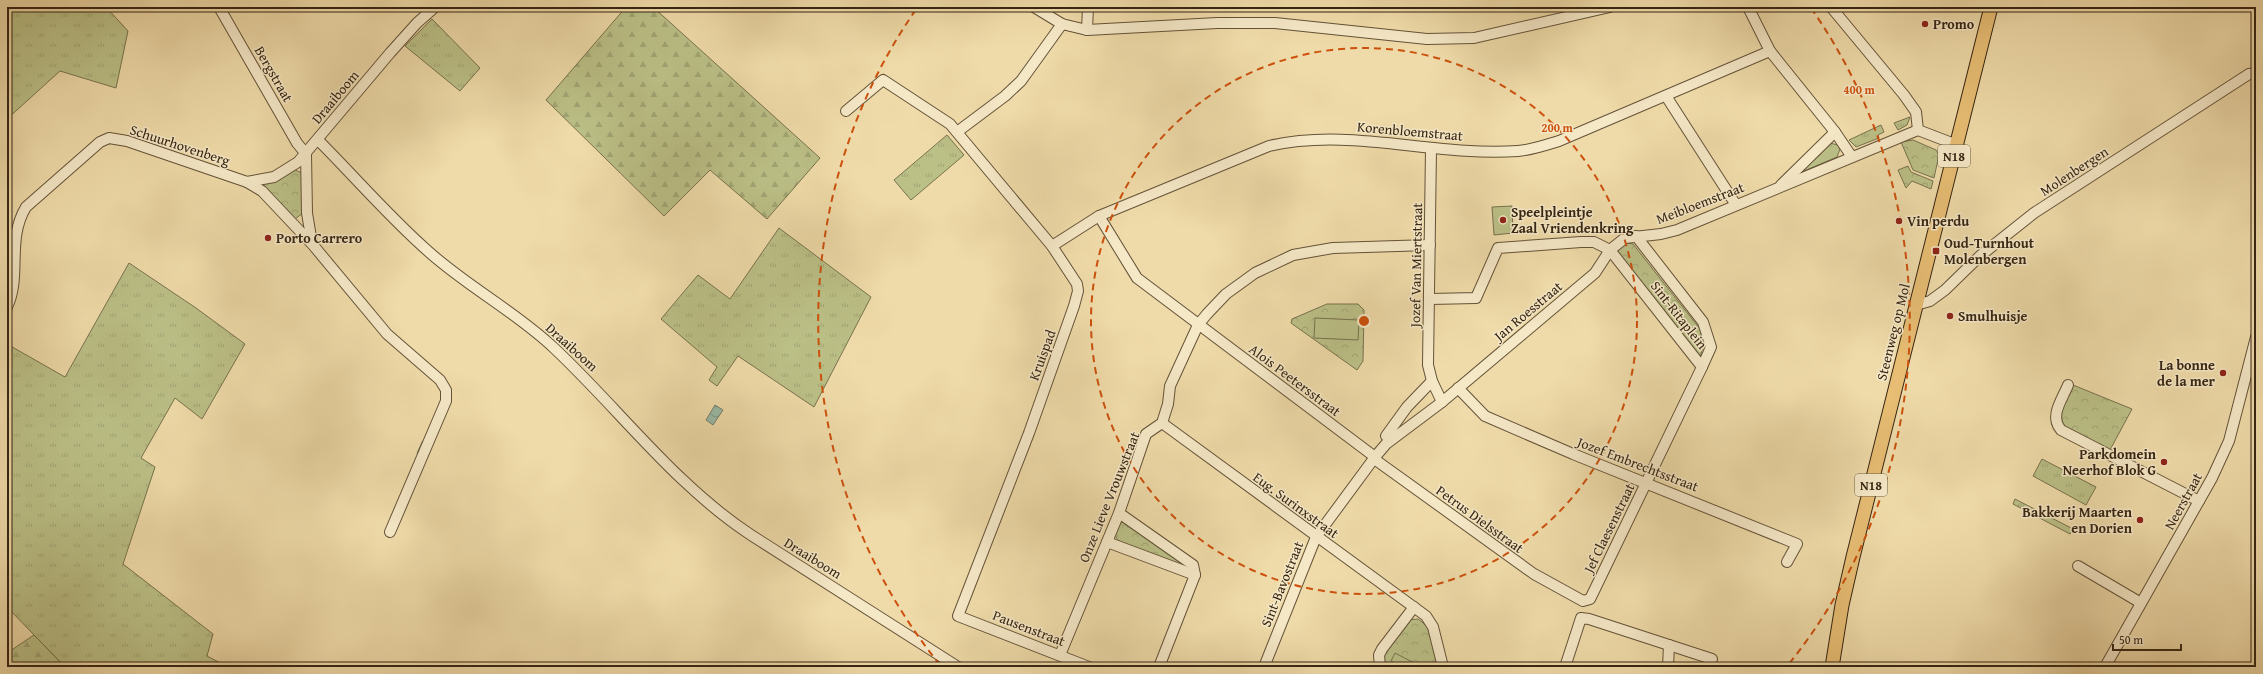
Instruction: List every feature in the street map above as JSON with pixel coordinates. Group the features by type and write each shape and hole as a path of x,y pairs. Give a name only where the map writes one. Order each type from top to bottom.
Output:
{"main road":[{"name":"Steenweg op Mol","path":"1832,667 1842,605 1853,557 1991,7"}],"street":[{"name":"Bergstraat","path":"219,7 297,143 306,154"},
{"name":"Draaiboom","path":"435,7 417,23 390,53 318,140 429,252 547,342 590,382 675,474 714,509 751,535 958,667"},
{"path":"1034,7 1062,24 1087,30 1217,23 1275,23 1427,39 1453,40 1474,38 1610,7"},
{"path":"1087,30 1088,7"},
{"path":"1748,7 1770,51 1835,132 1852,158"},
{"path":"1830,7 1904,95 1916,112 1918,130 1957,145"},
{"path":"957,132 1005,96 1021,81 1062,24"},
{"name":"Korenbloemstraat","path":"1052,246 1098,216 1206,170 1269,146 1317,138 1431,149 1518,151 1540,147 1559,141 1770,51"},
{"name":"Molenbergen","path":"1916,305 1930,301 1945,290 1980,256 2034,214 2249,74 2256,73"},
{"name":"Kruispad","path":"846,111 883,80 941,118 957,132 1052,246 1077,284 1078,291 1029,433 958,616"},
{"path":"1666,96 1736,205"},
{"name":"Meibloemstraat","path":"1610,250 1625,238 1661,234 1677,230 1918,130"},
{"name":"Meibloemstraat","path":"1778,188 1835,132"},
{"name":"Schuurhovenberg","path":"7,307 12,289 16,228 19,218 26,207 103,140 109,138 127,141 247,182 274,177 292,168 318,140"},
{"name":"Jozef Van Miertstraat","path":"1431,149 1428,366 1432,381 1442,402"},
{"path":"306,154 307,213 313,245"},
{"path":"247,182 262,191 313,245 374,320 440,380 446,390 446,401 390,532"},
{"name":"Alois Peetersstraat","path":"1098,216 1137,278 1375,457"},
{"name":"Sint-Ritaplein","path":"1610,250 1702,368 1711,347 1703,322 1636,236"},
{"path":"1430,299 1476,298 1498,248 1594,242 1610,250"},
{"path":"1162,423 1168,404 1170,386 1198,325 1226,294 1242,282 1271,264 1293,255 1333,248 1430,245"},
{"name":"Jan Roesstraat","path":"1442,402 1595,273 1610,250"},
{"name":"Neerstraat","path":"2105,667 2199,501 2229,441 2256,337"},
{"name":"Jef Claesenstraat","path":"1574,596 1583,601 1590,599 1702,368"},
{"path":"1386,436 1407,407 1432,381"},
{"path":"2068,385 2055,414 2055,421 2061,430 2199,501"},
{"name":"Jozef Embrechtsstraat","path":"1458,388 1485,416 1573,454 1797,544 1787,562"},
{"name":"Sint-Bavostraat","path":"1264,667 1316,537 1386,444 1442,402"},
{"name":"Onze Lieve Vrouwstraat","path":"1060,655 1119,513 1146,434 1162,423"},
{"name":"Eug. Surinxstraat","path":"1162,423 1426,616 1433,627 1443,667"},
{"name":"Petrus Dielsstraat","path":"1375,457 1377,461 1534,574 1574,596"},
{"path":"1119,513 1193,565 1195,575 1159,667"},
{"path":"1107,542 1195,575"},
{"path":"2078,566 2141,603"},
{"path":"1380,667 1379,655 1382,649 1414,607"},
{"name":"Pausenstraat","path":"958,616 1089,667"},
{"path":"1565,667 1581,618 1589,618 1712,659"},
{"path":"1668,667 1669,645"}],"green space":[{"path":"7,7 106,7 128,31 116,88 60,71 7,119"},
{"path":"626,7 653,7 820,158 767,219 710,170 664,216 546,100"},
{"path":"432,19 480,68 460,91 405,46"},
{"path":"1910,117 1907,125 1898,130 1894,123"},
{"path":"1881,125 1884,132 1878,135 1879,138 1856,147 1849,140"},
{"path":"947,135 964,155 911,200 894,180"},
{"path":"1913,140 1936,150 1939,155 1934,178 1913,170 1901,142"},
{"path":"1830,143 1838,145 1840,149 1837,157 1797,174"},
{"path":"1908,166 1911,172 1933,181 1931,189 1912,181 1906,188 1898,170"},
{"path":"295,170 302,173 303,213 295,219 254,184 284,176"},
{"name":"Speelpleintje Zaal Vriendenkring","path":"1512,206 1513,233 1494,235 1492,207"},
{"path":"779,228 871,297 814,407 738,356 717,386 709,380 717,367 661,319 698,275 730,299"},
{"path":"1627,243 1633,244 1700,329 1703,346 1700,358 1615,250"},
{"path":"129,263 196,308 245,344 202,419 175,398 141,458 155,467 123,564 213,634 207,656 228,667 65,667 7,607 7,344 65,377"},
{"path":"1327,304 1358,304 1364,310 1363,361 1357,370 1291,323 1292,319"},
{"path":"1315,318 1359,320 1358,340 1314,338"},
{"path":"2073,385 2132,409 2110,450 2063,426 2061,415 2063,405"},
{"path":"2042,459 2096,487 2086,505 2033,476"},
{"path":"2015,499 2073,529 2070,534 2013,504"},
{"path":"1123,522 1126,522 1187,565 1188,568 1120,542 1115,534 1118,526"},
{"path":"1418,619 1430,628 1440,667 1386,667 1384,661 1385,655 1391,642 1408,620"},
{"path":"34,635 65,667 7,667 7,653"},
{"path":"1395,653 1422,667 1402,667 1391,661"}],"water":[{"path":"715,405 723,410 713,425 706,420"}],"waterway":[{"path":"418,453 423,442"}],"place":[{"name":"Promo","path":"1925,24"},
{"name":"Speelpleintje Zaal Vriendenkring","path":"1503,220"},
{"name":"Vin perdu","path":"1899,221"},
{"name":"Porto Carrero","path":"268,238"},
{"name":"Oud-Turnhout Molenbergen","path":"1936,251"},
{"name":"Smulhuisje","path":"1950,316"},
{"name":"La bonne de la mer","path":"2223,373"},
{"name":"Parkdomein Neerhof Blok G","path":"2164,462"},
{"name":"Bakkerij Maarten en Dorien","path":"2140,520"}]}
